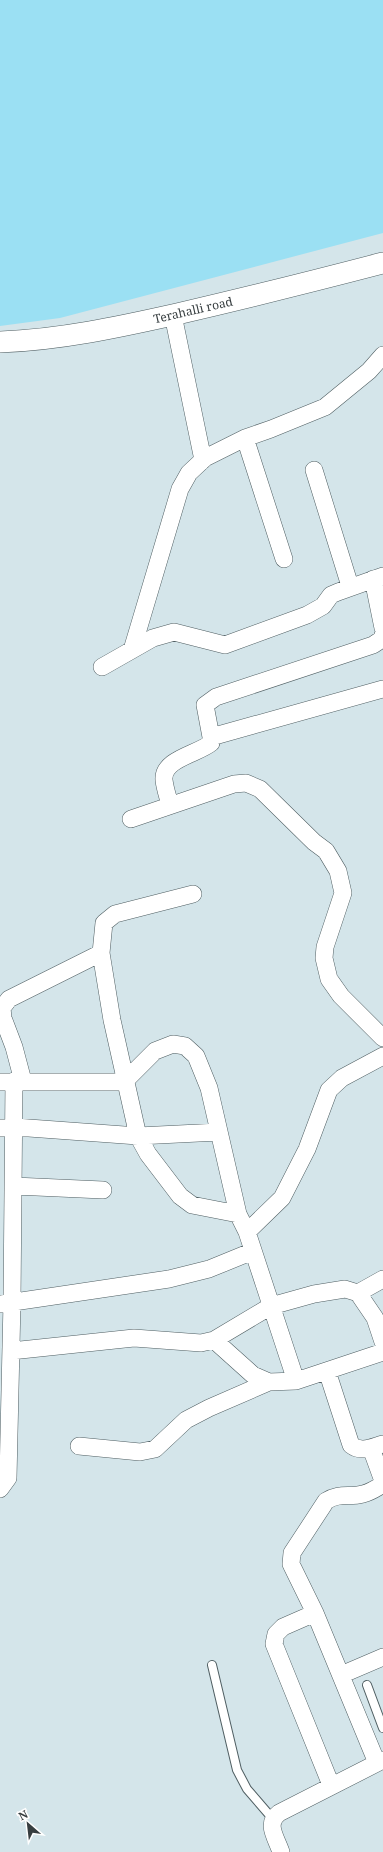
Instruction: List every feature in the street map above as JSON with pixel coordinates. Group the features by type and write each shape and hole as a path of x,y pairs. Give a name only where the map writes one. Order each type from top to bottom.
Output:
{"street":[{"name":"Terahalli road","path":"0,342 51,338 130,324 244,299 383,263"},
{"path":"173,315 203,460"},
{"path":"132,650 180,489 189,473 203,460 245,438 325,407 369,371 383,355"},
{"path":"245,438 284,559"},
{"path":"314,470 350,586"},
{"path":"102,668 153,638 174,632 225,645 307,615 323,606 332,595 350,586 378,577 383,628"},
{"path":"170,805 164,780 165,771 173,763 206,748 211,743 205,705 216,697 372,645 382,639 383,635"},
{"path":"211,737 383,689"},
{"path":"131,819 234,784 246,783 260,789 314,842 326,851 338,871 342,893 325,947 324,958 329,979 341,996 383,1038"},
{"path":"193,894 115,914 104,923 101,953 124,1082 138,1136 148,1154 180,1196 192,1205 238,1214"},
{"path":"0,1489 8,1478 4,1438 11,1351 6,1303 7,1241 14,1186 7,1127 14,1047 3,1018 1,1008 9,999 101,953"},
{"path":"12,1081 124,1082 155,1051 174,1044 185,1046 196,1056 209,1088 238,1214 247,1232 296,1381"},
{"path":"247,1232 282,1198 307,1149 330,1090 342,1078 383,1056"},
{"path":"7,1127 138,1136 219,1132"},
{"path":"14,1186 103,1190"},
{"path":"6,1303 169,1279 208,1269 253,1251"},
{"path":"358,1293 383,1279"},
{"path":"11,1351 134,1338 154,1338 185,1343 201,1343 214,1340 271,1306 314,1294 345,1289 358,1293 375,1318 383,1342"},
{"path":"214,1340 253,1375 269,1382"},
{"path":"79,1446 140,1452 156,1449 192,1417 269,1382 296,1381 383,1352"},
{"path":"282,1852 271,1825 272,1818 332,1785 380,1762 315,1613 291,1564 292,1553 326,1501 334,1496 362,1495 371,1492 383,1482 377,1446 357,1449 351,1445 327,1371"},
{"path":"315,1613 283,1627 276,1634 274,1644 332,1785"},
{"path":"341,1675 383,1657"}],"lane":[{"path":"212,1665 237,1770 247,1789 272,1818"},
{"path":"367,1685 383,1728"}],"shaded area":[{"path":"0,0 383,0 383,233 60,318 0,326"}]}
